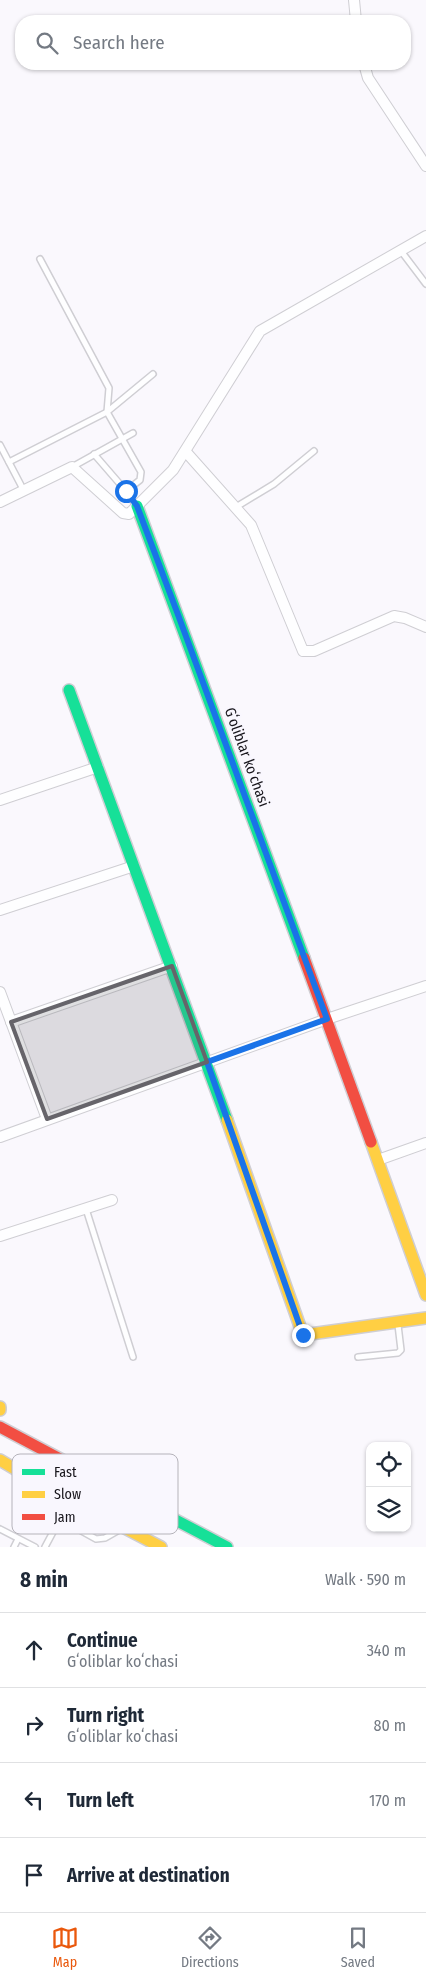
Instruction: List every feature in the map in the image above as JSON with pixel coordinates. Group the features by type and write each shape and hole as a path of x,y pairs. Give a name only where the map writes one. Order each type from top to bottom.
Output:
{"main road":[{"name":"Gʻoliblar koʻchasi","path":"137,506 425,1288"},
{"path":"69,690 207,1062 303,1335 426,1318"},
{"path":"0,1427 51,1454"},
{"path":"0,1460 12,1467"},
{"path":"178,1521 227,1547"},
{"path":"136,1534 161,1547"}],"street":[{"path":"354,0 355,15"},
{"path":"366,70 368,78 426,166"},
{"path":"0,502 72,467 123,513 129,514 173,470 186,452 260,332 426,236"},
{"path":"186,452 251,525 303,651 314,651 394,616 405,618 426,627"},
{"path":"0,800 98,767"},
{"path":"0,910 134,866"},
{"path":"11,1022 172,966"},
{"path":"0,1136 327,1019 426,986"},
{"path":"0,992 47,1119"},
{"path":"378,1160 426,1143"},
{"path":"0,1236 112,1200"}],"lane":[{"path":"400,250 426,284"},
{"path":"40,259 109,388 107,412 141,472 140,480 126,491"},
{"path":"9,462 107,412 153,374"},
{"path":"72,467 133,433"},
{"path":"0,445 24,491"},
{"path":"236,507 274,484 314,451"},
{"path":"94,454 137,506"},
{"path":"86,1209 133,1357"},
{"path":"358,1357 398,1353 401,1350 398,1322"},
{"path":"0,1529 35,1547"},
{"path":"45,1547 52,1534"},
{"path":"87,1534 96,1539 105,1538 113,1534"},
{"path":"14,1547 18,1539"},
{"path":"96,1539 98,1547"}],"highlighted area":[{"path":"172,966 207,1062 47,1119 11,1022"}],"traffic: fast":[{"path":"137,506 304,958"},
{"path":"69,690 227,1120"},
{"path":"178,1521 227,1547"}],"traffic: slow":[{"path":"227,1120 303,1335 426,1318"},
{"path":"371,1142 426,1295"},
{"path":"0,1460 12,1467"},
{"path":"136,1534 161,1547"}],"traffic: jam":[{"path":"304,958 371,1142"},
{"path":"0,1427 51,1454"}],"route":[{"path":"126,491 137,506 327,1019 207,1062 303,1335"}]}
